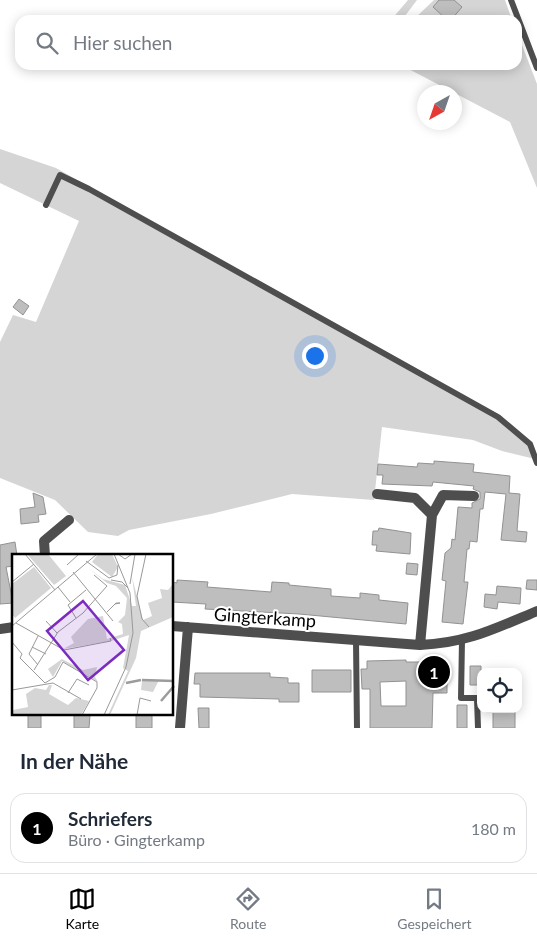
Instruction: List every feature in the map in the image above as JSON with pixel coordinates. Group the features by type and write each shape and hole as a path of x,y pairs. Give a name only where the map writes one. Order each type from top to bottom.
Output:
{"street":[{"path":"378,494 415,498 432,515"},
{"path":"420,645 432,515 442,495 474,496"},
{"path":"45,554 44,541 69,520"},
{"name":"Gingterkamp","path":"174,626 420,645 451,644 475,638 537,611"},
{"path":"180,728 188,627"}],"lane":[{"path":"511,0 517,15"},
{"path":"522,29 537,68"},
{"path":"46,205 60,174 89,189 498,417 530,444 537,463"},
{"path":"356,640 357,728"},
{"path":"462,640 462,698 477,698 478,728"}],"shaded area":[{"path":"408,0 417,0 406,15 395,15"},
{"path":"434,0 505,0 510,15 418,15"},
{"path":"522,45 537,84 537,188 510,122 462,97 462,85 439,85 411,70 522,70"},
{"path":"0,149 56,168 498,417 530,444 535,459 502,451 473,440 382,427 374,500 292,494 211,514 129,530 118,536 88,532 55,500 0,478 0,342 13,315 36,322 79,221 0,183"}],"building":[{"path":"439,0 454,0 462,7 455,15 442,15 433,7"},
{"path":"19,299 29,306 23,315 13,307"},
{"path":"434,461 474,464 473,472 510,476 509,493 520,494 517,531 527,532 526,542 501,540 506,494 485,492 483,509 480,509 477,542 470,541 469,549 467,549 464,582 468,582 463,624 442,622 446,581 442,580 445,553 451,548 452,539 455,540 458,507 472,508 472,503 480,499 480,492 473,489 474,486 433,482 432,486 382,484 383,475 377,475 378,464 417,467 418,463 434,464"},
{"path":"33,493 43,497 46,514 38,515 39,522 21,524 20,509 35,507"},
{"path":"379,528 411,533 410,554 376,551 377,545 372,545 373,531 378,531"},
{"path":"15,542 17,554 12,554 12,566 6,567 12,603 0,604 0,545"},
{"path":"407,563 418,564 417,575 406,574"},
{"path":"177,580 208,582 207,587 271,592 272,582 289,583 289,585 331,589 331,596 360,598 360,593 379,595 379,600 408,603 406,624 299,614 205,609 206,604 174,602 174,582 177,583"},
{"path":"527,580 537,580 537,590 526,589"},
{"path":"497,586 521,588 520,604 498,602 497,609 484,607 485,594 496,595"},
{"path":"367,661 447,662 447,693 433,693 432,728 370,728 370,689 362,689 361,669 367,669","holes":["406,681 406,706 381,706 380,682"]},
{"path":"470,666 481,666 481,668 477,668 477,685 470,685"},
{"path":"312,670 351,670 351,692 312,692"},
{"path":"195,673 270,673 270,677 288,678 288,683 299,683 299,702 279,702 279,699 200,697 200,684 194,684"},
{"path":"457,705 467,705 467,728 457,728"},
{"path":"198,708 209,708 209,728 199,728"},
{"path":"493,713 515,713 515,728 493,728"},
{"path":"28,716 41,716 41,728 28,728"},
{"path":"74,716 90,716 89,728 74,728"},
{"path":"136,716 152,716 152,728 136,728"}],"place":[{"name":"Schriefers","path":"434,672"}]}
